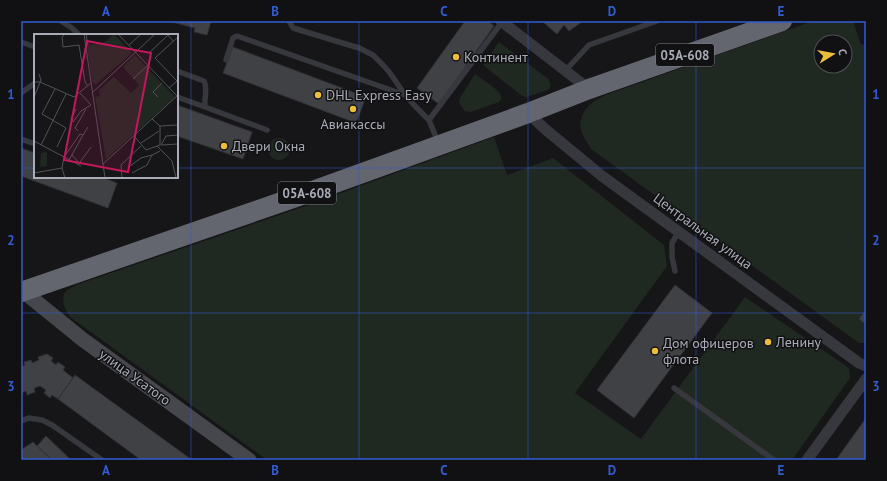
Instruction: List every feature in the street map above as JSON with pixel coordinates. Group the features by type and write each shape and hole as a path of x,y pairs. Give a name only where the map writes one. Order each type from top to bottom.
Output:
{"highway":[{"name":"05А-608","path":"22,291 302,195 590,89 782,21"}],"street":[{"path":"501,21 590,89"},
{"name":"Центральная улица","path":"528,113 602,176 866,366"},
{"name":"улица Усатого","path":"22,291 82,339 249,460"},
{"path":"807,460 866,379"}],"lane":[{"path":"61,21 78,34"},
{"path":"289,21 293,28 360,48 373,55 390,73 414,106 429,120 439,145"},
{"path":"429,120 501,21"},
{"path":"565,71 589,45 657,21"},
{"path":"226,60 233,38 240,36 405,95"},
{"path":"21,42 34,47"},
{"path":"178,71 204,81 206,86 204,101 205,107"},
{"path":"21,93 34,84"},
{"path":"178,97 266,130"},
{"path":"21,139 34,144"},
{"path":"675,271 672,257 672,243 679,231"},
{"path":"674,388 774,460"},
{"path":"21,421 29,418 42,420 52,425 102,460"}],"shaded area":[{"path":"813,21 853,21 861,45 866,44 866,343 859,343 591,149 581,131 580,126 584,111 594,102 606,95"},
{"path":"499,42 547,78 550,82 550,88 526,97 522,96 483,65"},
{"path":"475,74 496,89 500,94 501,99 499,102 471,112 465,111 459,103 460,98"},
{"path":"494,137 507,175 553,158 664,245 667,266 575,393 641,439 745,297 849,368 850,378 792,460 267,460 70,317 66,311 63,296 67,290 79,284 300,208"},
{"path":"279,138 287,141 290,149 287,157 279,160 271,157 268,149 271,141"}],"building":[{"path":"168,21 211,21 207,35 194,32 195,28"},
{"name":"Континент","path":"465,21 488,21 494,26 439,104 417,88"},
{"path":"542,21 583,21 569,31 564,25 557,34"},
{"path":"233,47 366,97 356,123 223,73"},
{"path":"178,105 252,132 243,159 178,136"},
{"path":"21,148 34,153 34,178 104,178 117,183 108,208 21,176"},
{"name":"Дом офицеров флота","path":"675,285 712,313 634,418 597,390"},
{"path":"864,312 866,313 866,321 864,323 859,319"},
{"path":"47,354 53,358 51,361 56,365 58,362 65,367 63,370 73,378 58,399 52,395 50,398 44,393 46,390 40,386 34,388 35,392 27,395 26,391 21,393 21,367 25,365 24,362 31,360 32,363 39,360 38,357"},
{"path":"75,375 192,460 141,460 58,399"},
{"path":"866,418 866,460 836,460"},
{"path":"46,436 71,460 52,460 37,446"},
{"path":"33,442 51,459 50,460 21,460 21,450"}],"place":[{"name":"Континент","path":"456,57"},
{"name":"DHL Express Easy","path":"318,95"},
{"name":"Авиакассы","path":"353,109"},
{"name":"Двери Окна","path":"224,146"},
{"name":"Ленину","path":"768,342"},
{"name":"Дом офицеров флота","path":"655,351"}]}
